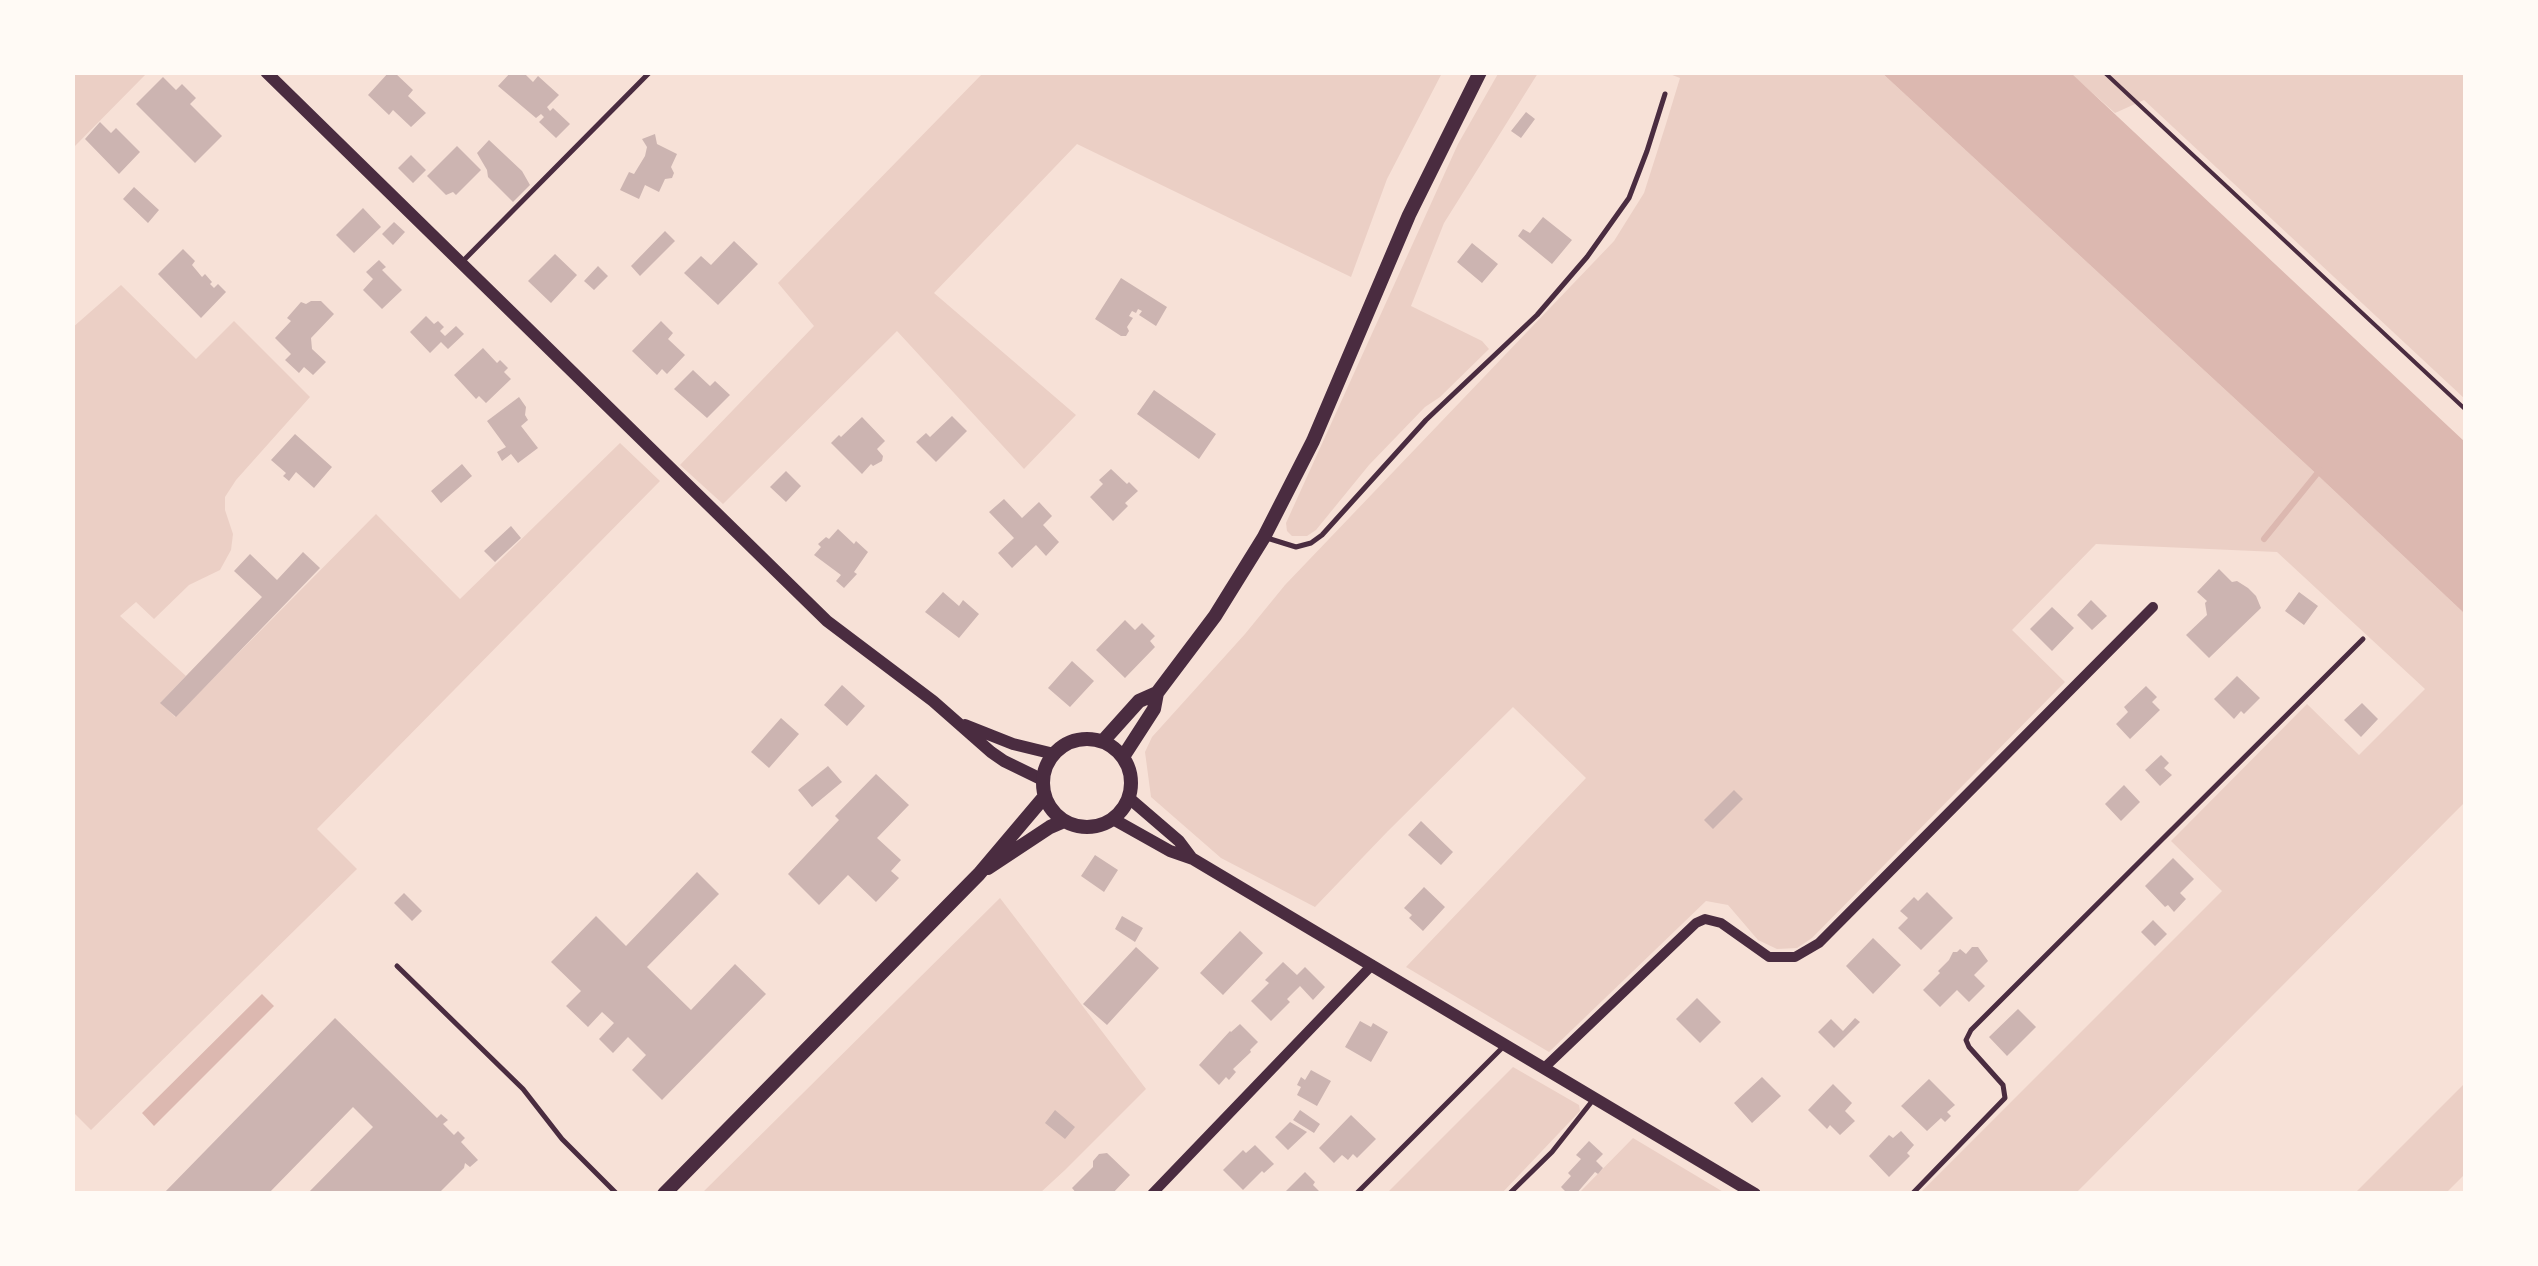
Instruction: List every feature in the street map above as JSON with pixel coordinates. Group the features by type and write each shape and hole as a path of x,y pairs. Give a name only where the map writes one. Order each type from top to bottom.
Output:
{"main road":[{"path":"1123,757 1154,709 1158,693 1214,616 1264,537 1313,441 1409,214 1480,72"},
{"path":"1102,740 1139,701 1158,693"},
{"path":"1090,738 1102,740 1116,748 1130,770 1129,798 1114,819 1102,825 1088,827 1064,821 1055,813 1044,788 1046,765 1064,745 1090,738"},
{"path":"664,1194 979,874 1044,788"},
{"path":"979,874 1064,821"}],"street":[{"path":"266,72 827,621 1044,788"},
{"path":"1544,1068 1696,923 1705,919 1722,923 1768,958 1795,957 1819,943 2153,607"},
{"path":"958,722 1013,744 1054,754"},
{"path":"1129,798 1179,840 1192,859"},
{"path":"1114,819 1192,859 1755,1194"},
{"path":"1152,1194 1372,966"}],"lane":[{"path":"460,264 650,72"},
{"path":"1264,537 1296,548 1322,536 1426,420 1536,315 1587,257 1629,198 1665,94"},
{"path":"1912,1194 2004,1098 2003,1085 1968,1048 1966,1040 1971,1030 2363,639"},
{"path":"398,966 523,1089 562,1139 617,1194"},
{"path":"1356,1194 1505,1045"},
{"path":"1509,1194 1552,1152 1595,1098"}],"path":[{"path":"2104,72 2466,410"}],"shaded area":[{"path":"1499,72 1538,73 1444,223 1411,306 1482,341 1489,349 1369,465 1316,530 1307,536 1292,536 1286,523 1458,144"},
{"path":"72,73 147,73 73,148"},
{"path":"983,73 1442,73 1387,179 1351,277 1077,144 934,293 1076,415 1024,469 897,331 723,504 680,465 814,326 778,283"},
{"path":"1667,73 1882,73 2465,614 2465,802 2076,1193 1920,1193 2222,891 2171,841 2307,704 2359,755 2425,689 2277,552 2096,544 2012,630 2065,682 1812,938 1797,948 1777,949 1758,940 1728,905 1706,901 1549,1052 1406,967 1586,778 1513,707 1315,907 1221,858 1151,797 1145,752 1152,737 1285,585 1614,241 1644,193 1666,124 1680,78"},
{"path":"1882,73 2071,73 2465,442 2465,614 2310,468"},
{"path":"2070,73 2465,73 2465,399 2144,100 2115,113"},
{"path":"121,285 196,359 234,321 310,397 225,497 233,534 231,550 220,570 189,585 154,619 136,602 120,616 186,676 161,702 175,717 376,514 460,599 620,443 660,481 317,829 357,869 91,1130 72,1111 72,328"},
{"path":"1000,898 1146,1089 1065,1170 1040,1193 701,1194"},
{"path":"262,994 274,1006 154,1126 142,1113"},
{"path":"1513,1067 1579,1105 1580,1111 1502,1193 1386,1194"},
{"path":"2465,1083 2465,1174 2446,1193 2355,1193"},
{"path":"1633,1138 1725,1193 1578,1194"}],"building":[{"path":"389,72 413,90 408,96 426,113 411,127 393,110 389,115 368,95"},
{"path":"511,72 523,72 533,82 538,76 559,95 547,107 570,124 556,138 539,122 544,117 541,114 536,118 498,86"},
{"path":"163,77 176,90 182,84 196,98 190,104 222,136 195,163 136,104"},
{"path":"1526,112 1535,119 1521,138 1511,131"},
{"path":"100,122 111,133 116,128 140,152 119,174 85,139"},
{"path":"655,134 657,144 677,154 671,167 674,173 672,178 665,179 659,192 645,185 639,199 620,190 629,172 634,174 645,156 647,147 642,139"},
{"path":"489,140 522,171 530,185 513,202 488,177 477,153"},
{"path":"457,146 481,170 456,195 446,195 427,176"},
{"path":"411,155 426,170 413,183 398,168"},
{"path":"134,187 159,210 148,223 123,199"},
{"path":"363,208 381,227 354,253 336,235"},
{"path":"1543,217 1572,240 1552,264 1518,236 1523,229 1530,233"},
{"path":"394,222 405,232 393,245 382,234"},
{"path":"665,231 675,241 640,276 631,266"},
{"path":"734,241 758,264 718,305 684,273 701,256 711,265"},
{"path":"1472,243 1498,264 1482,283 1457,262"},
{"path":"183,249 195,261 192,265 202,277 205,274 214,288 218,284 226,292 201,318 158,274"},
{"path":"555,254 577,275 551,303 528,281"},
{"path":"379,260 386,267 382,270 402,290 382,309 363,290 373,279 366,272"},
{"path":"598,266 608,276 594,290 584,281"},
{"path":"1121,278 1167,307 1156,326 1139,315 1142,311 1138,309 1129,316 1133,318 1126,336 1095,319"},
{"path":"321,301 334,314 311,338 312,349 326,362 313,375 304,367 299,373 285,360 291,354 275,338 291,321 287,318 301,302"},
{"path":"426,316 444,327 440,331 445,336 456,326 464,334 448,349 441,342 430,353 410,332"},
{"path":"661,321 673,333 668,339 685,355 667,374 662,369 657,375 632,351"},
{"path":"483,348 508,368 504,372 511,379 486,403 479,396 476,399 454,375"},
{"path":"693,370 710,386 715,381 730,395 707,418 674,389"},
{"path":"1154,390 1216,434 1199,459 1137,414"},
{"path":"519,397 528,420 521,426 538,448 518,463 511,454 502,461 497,452 506,447 487,421"},
{"path":"952,416 967,431 936,462 916,442 926,433 930,437"},
{"path":"862,417 885,441 877,449 882,461 871,464 862,474 831,443"},
{"path":"295,434 332,467 314,488 296,472 289,481 271,460"},
{"path":"462,464 472,476 441,503 431,491"},
{"path":"1111,469 1138,491 1113,521 1090,497"},
{"path":"786,471 801,486 786,502 770,487"},
{"path":"1004,499 1022,518 1039,502 1052,516 1043,525 1059,542 1046,556 1036,545 1012,568 998,553 1014,538 989,512"},
{"path":"511,526 521,538 495,562 484,551"},
{"path":"838,529 868,552 854,572 857,574 844,588 836,581 841,575 814,555 821,547 818,544"},
{"path":"303,552 320,568 176,717 160,703 262,597 234,571 250,554 277,580"},
{"path":"2219,569 2232,582 2248,588 2261,608 2209,658 2186,635 2207,615 2207,601 2197,592"},
{"path":"943,592 959,606 963,600 979,614 959,638 925,612"},
{"path":"2299,592 2318,606 2304,625 2285,611"},
{"path":"2091,600 2107,616 2092,630 2077,615"},
{"path":"2052,607 2074,628 2052,651 2030,629"},
{"path":"1125,620 1135,630 1142,623 1155,636 1150,641 1155,647 1125,678 1096,650"},
{"path":"1072,661 1094,681 1070,707 1048,688"},
{"path":"2237,676 2260,698 2234,719 2214,699"},
{"path":"842,685 865,706 847,726 824,705"},
{"path":"2146,686 2157,697 2152,702 2160,710 2130,739 2116,724 2128,712 2124,707"},
{"path":"2362,703 2378,719 2361,737 2344,720"},
{"path":"781,718 799,734 769,768 751,752"},
{"path":"2161,755 2169,763 2164,768 2172,775 2160,786 2145,770"},
{"path":"828,766 842,782 812,807 798,790"},
{"path":"876,774 909,805 877,838 901,860 891,871 899,878 876,902 848,875 819,905 788,874 839,820 835,816"},
{"path":"2124,785 2140,802 2121,821 2105,804"},
{"path":"1734,790 1743,799 1713,829 1704,820"},
{"path":"1421,821 1453,852 1441,865 1408,835"},
{"path":"1095,855 1118,870 1104,892 1081,876"},
{"path":"2173,858 2194,879 2180,893 2186,899 2174,912 2145,886"},
{"path":"697,872 719,894 647,967 691,1010 735,964 766,994 662,1100 632,1070 646,1055 628,1037 613,1053 599,1039 614,1023 602,1012 588,1027 566,1006 581,991 551,962 596,916 626,946"},
{"path":"1424,887 1445,907 1423,931 1404,908"},
{"path":"1927,892 1953,918 1921,950 1898,928 1908,918 1900,911 1914,897 1918,901"},
{"path":"404,893 422,911 412,921 394,903"},
{"path":"1122,916 1143,928 1135,942 1115,929"},
{"path":"2153,920 2167,934 2155,946 2141,932"},
{"path":"1240,931 1263,953 1223,995 1200,973"},
{"path":"1873,938 1901,965 1873,994 1846,966"},
{"path":"1136,947 1159,968 1107,1025 1083,1004"},
{"path":"1972,947 1978,947 1988,961 1974,975 1985,986 1969,1002 1957,990 1940,1007 1923,990 1953,952 1960,949 1966,954"},
{"path":"1283,962 1297,975 1305,967 1325,987 1313,1000 1300,986 1271,1021 1251,1001"},
{"path":"1697,998 1721,1022 1700,1043 1676,1019"},
{"path":"2018,1009 2036,1027 2007,1056 1989,1037"},
{"path":"335,1018 437,1118 441,1114 448,1120 443,1124 454,1135 458,1131 465,1138 461,1142 478,1160 470,1167 465,1163 438,1194 307,1194 373,1127 353,1107 268,1194 163,1194"},
{"path":"1855,1018 1860,1022 1834,1048 1818,1032 1831,1019 1843,1031"},
{"path":"1360,1021 1388,1032 1371,1062 1345,1047"},
{"path":"1240,1024 1258,1042 1233,1069 1236,1072 1229,1080 1226,1077 1219,1085 1199,1065"},
{"path":"1311,1070 1331,1081 1317,1106 1297,1095 1301,1077 1305,1080"},
{"path":"1762,1077 1781,1096 1752,1123 1734,1103"},
{"path":"1929,1079 1955,1105 1947,1112 1951,1116 1945,1122 1941,1118 1927,1131 1901,1106"},
{"path":"1833,1084 1852,1103 1845,1111 1855,1121 1840,1135 1830,1125 1827,1129 1808,1110"},
{"path":"1055,1110 1075,1127 1065,1139 1045,1123"},
{"path":"1300,1110 1320,1124 1314,1133 1293,1120"},
{"path":"1351,1115 1376,1139 1357,1158 1353,1154 1348,1160 1342,1155 1334,1163 1319,1148"},
{"path":"1290,1122 1307,1132 1288,1150 1275,1137"},
{"path":"1901,1131 1914,1145 1907,1153 1910,1156 1889,1177 1869,1156 1889,1135 1893,1138"},
{"path":"1589,1141 1603,1154 1596,1161 1603,1168 1576,1194 1568,1194 1561,1187 1581,1159 1576,1155"},
{"path":"1255,1145 1274,1164 1243,1190 1223,1170 1243,1150 1246,1153"},
{"path":"1107,1153 1130,1175 1112,1194 1077,1194 1072,1188 1093,1167 1099,1154"},
{"path":"1305,1172 1322,1194 1283,1194"}],"waterway":[{"path":"2264,539 2320,470"}]}
